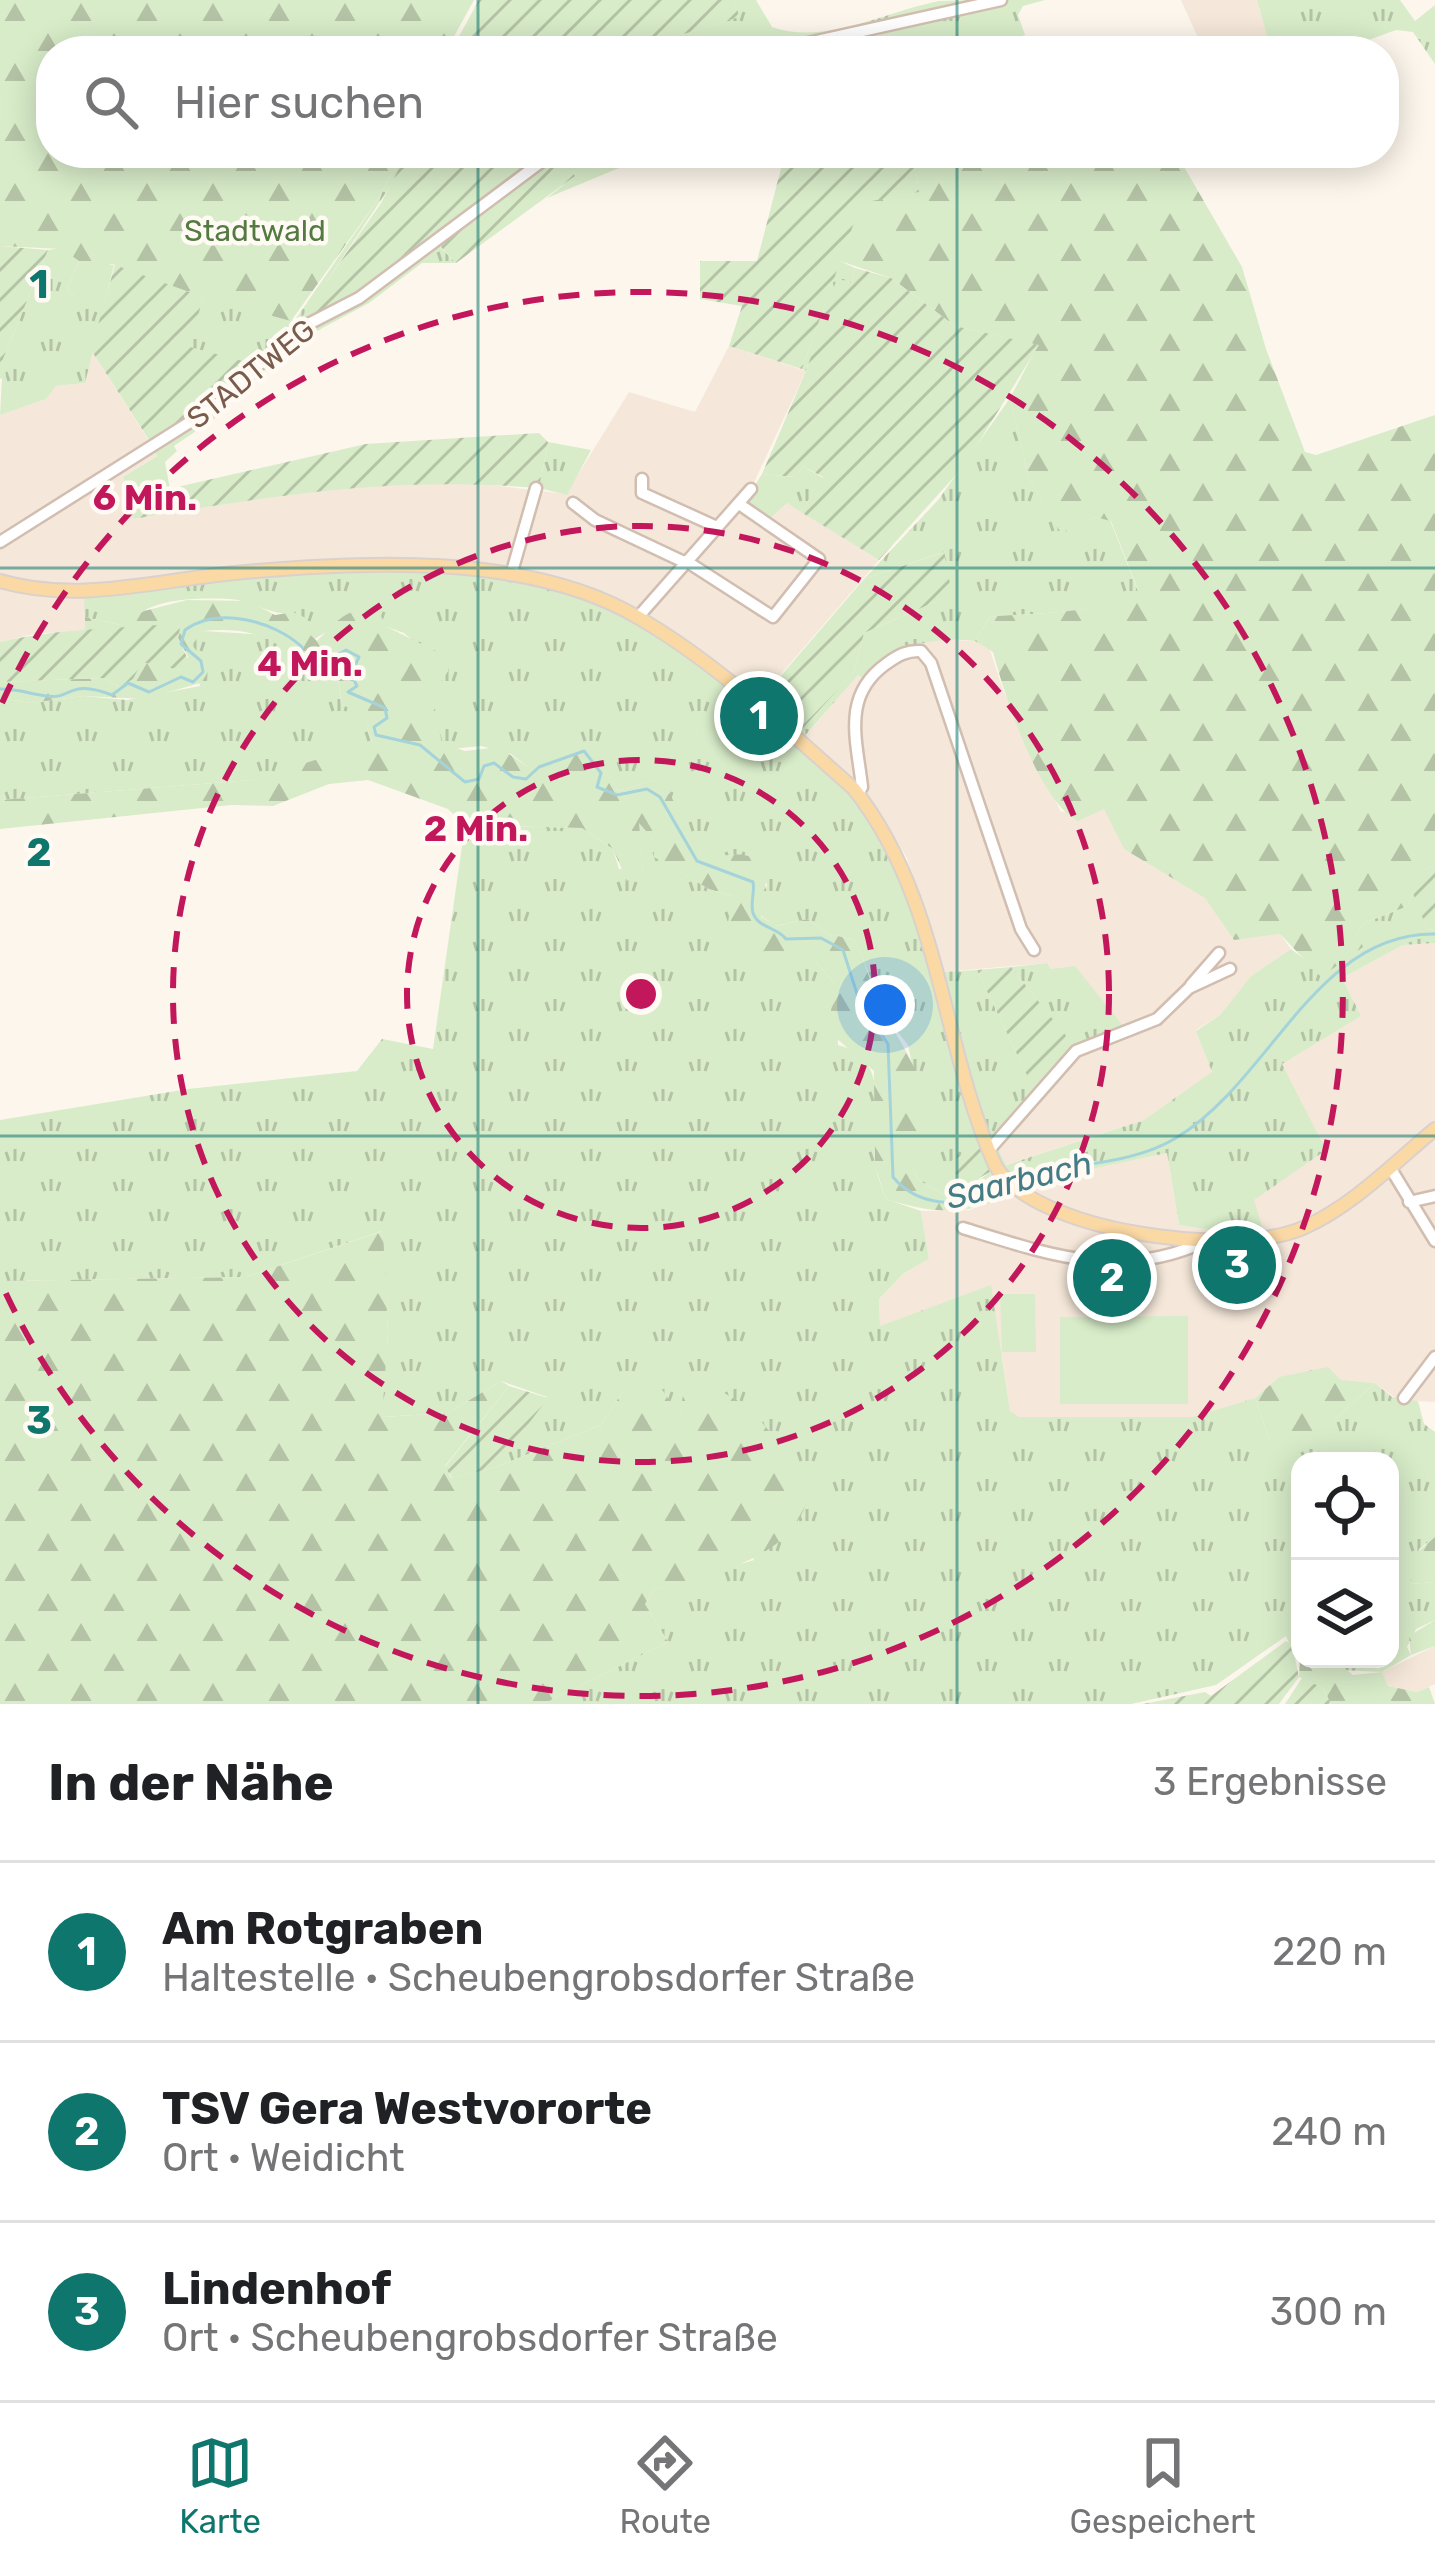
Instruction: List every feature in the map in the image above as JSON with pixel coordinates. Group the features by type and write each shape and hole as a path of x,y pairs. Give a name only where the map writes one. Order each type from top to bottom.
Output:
{"main road":[{"path":"0,581 29,590 80,592 321,565 511,575 567,587 638,617 704,661 858,794 890,841 917,900 989,1150 1004,1180 1059,1214 1204,1242 1246,1244 1304,1228 1391,1169 1435,1129"}],"street":[{"path":"839,36 1001,0"},
{"name":"STADTWEG","path":"0,542 218,405 293,332 359,298 533,168"},
{"path":"642,479 642,493 717,527"},
{"path":"511,575 536,488"},
{"path":"638,617 751,489"},
{"path":"573,503 595,520 685,561 773,617 819,559 739,504"},
{"path":"858,794 862,787 853,744 860,692 883,666 908,651 921,651 931,663 1021,929 1034,950"},
{"path":"989,1150 1076,1052 1157,1019 1219,953"},
{"path":"1190,988 1230,969"},
{"path":"1391,1169 1435,1241"},
{"path":"1409,1202 1435,1196"},
{"path":"963,1228 1072,1261 1114,1265 1174,1256 1204,1242"},
{"path":"1404,1398 1435,1357"}],"shaded area":[{"path":"1181,0 1257,0 1267,36 1197,36"},
{"path":"729,346 806,371 744,504 787,503 879,560 751,709 651,632 565,592 443,574 171,586 85,598 85,632 38,633 0,642 0,415 46,399 56,386 85,383 91,350 158,455 123,477 134,519 324,487 466,482 566,494 629,392 695,412"},
{"path":"931,639 975,641 989,647 1003,690 1061,812 1104,808 1124,849 1206,898 1234,939 1280,934 1291,949 1251,976 1220,1015 1196,1030 1212,1072 1193,1087 1144,1120 1005,1165 993,1140 1051,969 1047,963 943,972 907,858 881,816 804,738 858,674 864,678 902,649"},
{"path":"1435,943 1435,1402 1398,1400 1375,1383 1279,1377 1255,1398 1192,1417 1019,1417 1010,1412 1002,1356 880,1327 879,1299 904,1273 929,1259 921,1211 970,1210 1022,1184 1167,1153 1179,1225 1229,1233 1263,1229 1253,1200 1301,1105 1281,1064 1361,1016 1342,978 1403,945"},
{"path":"1435,1646 1435,1684 1417,1692 1388,1686 1382,1672 1399,1668 1399,1664"}],"green space":[{"name":"Stadtwald","path":"0,0 474,0 454,36 36,36 36,168 395,168 377,201 291,321 161,286 113,264 103,266 72,295 67,289 79,261 62,249 0,246"},
{"path":"479,0 735,0 739,17 678,36 459,36"},
{"path":"735,0 756,0 772,27 813,32 939,1 1045,0 1023,6 1018,15 1022,36 677,36 738,17"},
{"path":"1257,0 1400,0 1415,21 1435,5 1435,64 1413,32 1267,36"},
{"path":"395,168 401,168 301,320 366,289 524,168 619,168 547,198 575,176 439,246 456,263 422,263 369,303 293,344 215,418 174,446 177,451 165,462 170,489 129,498 123,477 157,456 151,443 225,386 245,363 189,347 203,297 295,320"},
{"path":"399,168 524,168 366,289 300,320 381,203"},
{"path":"538,168 569,168 575,176 456,263 439,245"},
{"path":"781,168 915,168 919,192 861,203 802,369 729,346 742,306 700,299 700,261 757,261"},
{"path":"915,168 1185,168 1242,267 1266,349 1305,452 1316,455 1435,415 1435,864 1408,878 1413,891 1408,906 1364,923 1357,933 1363,947 1321,977 1280,934 1234,940 1205,898 1124,849 1104,809 1078,821 1063,810 1037,770 993,652 975,641 990,617 1091,608 1138,590 1111,521 1095,517 1061,533 1029,478 1010,398 1038,345 955,326 891,278 840,261 861,202 919,192"},
{"path":"0,246 48,250 3,359 6,376 0,379"},
{"path":"62,248 79,261 67,289 72,295 103,265 114,265 85,383 56,386 46,399 0,415 3,359 48,250"},
{"path":"840,261 855,268 851,283 838,279 806,371 802,369"},
{"path":"115,265 203,297 190,347 246,362 225,386 151,443 91,350"},
{"path":"855,268 891,278 955,326 1039,345 964,466 879,560 801,512 823,477 803,466 795,477 762,474 806,371 837,278 851,283"},
{"path":"1010,398 1029,478 1061,532 1095,517 1110,520 1138,591 1127,599 1091,608 990,617 975,641 914,645 888,658 864,679 858,675 804,737 858,791 895,842 922,900 943,972 977,970 1036,1094 993,1139 1006,1165 1144,1120 1212,1072 1196,1031 1220,1015 1251,976 1291,949 1308,962 1341,960 1362,947 1357,933 1364,923 1408,906 1413,891 1427,929 1435,930 1435,943 1403,945 1342,978 1361,1016 1282,1064 1326,1150 1254,1200 1263,1229 1229,1233 1179,1225 1167,1153 1022,1184 1006,1195 979,1148 968,1174 981,1179 978,1191 945,1195 918,1180 913,1167 923,1118 908,1045 888,1020 855,940 829,934 807,919 776,926 761,916 767,884 700,855 654,780 618,791 607,772 528,767 511,754 481,746 451,749 441,743 431,695 448,671 404,633 387,627 326,632 311,641 293,613 229,599 163,604 120,625 85,617 84,598 209,582 351,570 490,576 553,588 609,609 665,642 751,708 761,699 798,731 854,672 864,633 935,602 943,552 864,579 939,499"},
{"path":"539,433 548,442 539,488 384,486 286,495 133,519 129,498 366,444"},
{"path":"548,442 591,450 567,495 539,488"},
{"path":"803,466 823,478 801,512 787,503 768,520 744,503 762,474 795,477"},
{"path":"944,552 950,584 935,602 864,633 854,672 802,729 761,699 864,579"},
{"path":"187,600 249,601 275,615 293,612 306,618 306,631 317,641 349,613 377,609 387,627 448,657 448,671 432,695 442,743 465,751 499,747 528,767 585,746 600,759 618,791 654,780 670,794 700,855 747,856 763,865 767,898 761,917 777,926 807,919 829,934 855,940 882,1009 922,1088 925,1125 913,1167 918,1180 945,1195 968,1186 979,1190 981,1179 990,1172 1006,1195 962,1210 916,1207 886,1199 875,1166 874,1071 828,1031 835,984 813,958 789,961 726,936 732,896 709,889 654,857 654,840 639,823 643,871 627,881 613,849 582,828 465,825 448,809 368,780 329,784 273,806 231,805 0,829 0,800 252,780 372,742 364,719 341,703 337,668 314,676 299,671 272,641 232,630 203,631 192,645 208,665 207,681 145,699 83,696 31,703 0,698 0,682 103,678 120,687 142,661 181,670 188,657 178,638 180,625 85,632 85,617 120,625 144,611"},
{"path":"181,623 178,638 191,666 181,670 142,662 133,679 120,687 103,678 0,682 0,642 67,631"},
{"path":"203,631 268,635 292,656 337,668 341,703 364,718 372,743 252,780 0,800 0,698 31,703 83,696 127,700 200,686 191,645"},
{"path":"638,821 654,840 655,857 709,889 732,896 732,916 813,958 835,984 838,1045 855,1052 873,1077 879,1180 886,1199 921,1211 929,1259 904,1273 879,1299 880,1326 991,1285 1010,1411 1019,1417 1192,1417 1255,1398 1270,1442 1335,1419 1375,1383 1392,1397 1418,1401 1424,1424 1435,1432 1435,1537 1419,1549 1412,1584 1435,1582 1435,1620 1416,1629 1407,1647 1411,1655 1399,1662 1399,1452 1291,1452 1291,1648 1286,1636 1216,1685 1131,1704 543,1704 668,1642 645,1604 654,1590 754,1560 687,1372 680,1418 623,1391 601,1425 496,1467 547,1397 501,1381 448,1413 381,1417 388,1333 382,1231 246,1277 0,1281 0,1120 188,1089 357,1071 382,1039 433,1049 465,825 582,828 613,849 619,869 643,871"},
{"path":"1435,864 1435,930 1427,929 1407,878"},
{"path":"1047,963 1051,969 1075,966 1124,1027 1075,1047 1011,967"},
{"path":"1011,967 1075,1047 1036,1094 977,970"},
{"path":"979,1147 990,1172 976,1180 957,1176 951,1161"},
{"path":"383,1231 388,1333 382,1417 448,1413 501,1381 509,1386 445,1466 451,1478 496,1467 601,1425 623,1391 652,1374 680,1417 686,1371 750,1408 810,1480 805,1507 793,1528 753,1558 654,1590 645,1604 668,1642 543,1704 0,1704 0,1281 246,1277"},
{"path":"1000,1294 1035,1294 1036,1352 1002,1352"},
{"path":"1188,1316 1188,1404 1060,1404 1060,1317"},
{"path":"1328,1367 1341,1380 1375,1383 1335,1419 1287,1447 1270,1442 1255,1398 1279,1377"},
{"path":"509,1386 548,1398 496,1467 452,1478 445,1467"},
{"path":"1435,1537 1435,1582 1411,1584 1409,1559"},
{"path":"1435,1620 1435,1646 1411,1655 1409,1636"},
{"path":"1286,1641 1291,1644 1291,1668 1297,1668 1299,1677 1279,1704 1143,1704 1205,1692 1211,1696"},
{"path":"1299,1668 1344,1668 1353,1675 1382,1672 1388,1686 1417,1692 1429,1687 1435,1704 1331,1704 1323,1688 1299,1677"},
{"path":"1339,1668 1389,1668 1382,1672"},
{"path":"1302,1678 1323,1688 1331,1704 1285,1704"}],"waterway":[{"name":"Saarbach","path":"0,689 55,696 87,689 112,695 128,683 149,692 181,677 193,682 203,672 201,661 181,644 185,630 229,618 261,624 290,638 302,647 301,666 312,668 346,650 359,657 351,674 357,686 348,692 385,708 387,718 374,727 376,735 420,745 465,782 479,779 484,766 494,763 513,777 526,779 539,767 584,751 601,773 597,787 617,795 647,789 660,797 697,861 753,882 752,909 759,922 786,939 821,938 843,950 859,1000 888,1044 893,1177 917,1196 948,1202 979,1199 1008,1185"},
{"name":"Saarbach","path":"1015,1180 1138,1154 1176,1138 1209,1113 1296,1014 1358,957 1394,940 1435,934"}],"place":[{"name":"Am Rotgraben","path":"759,716"},
{"name":"Lindenhof","path":"1237,1265"},
{"name":"TSV Gera Westvororte","path":"1112,1278"}]}
